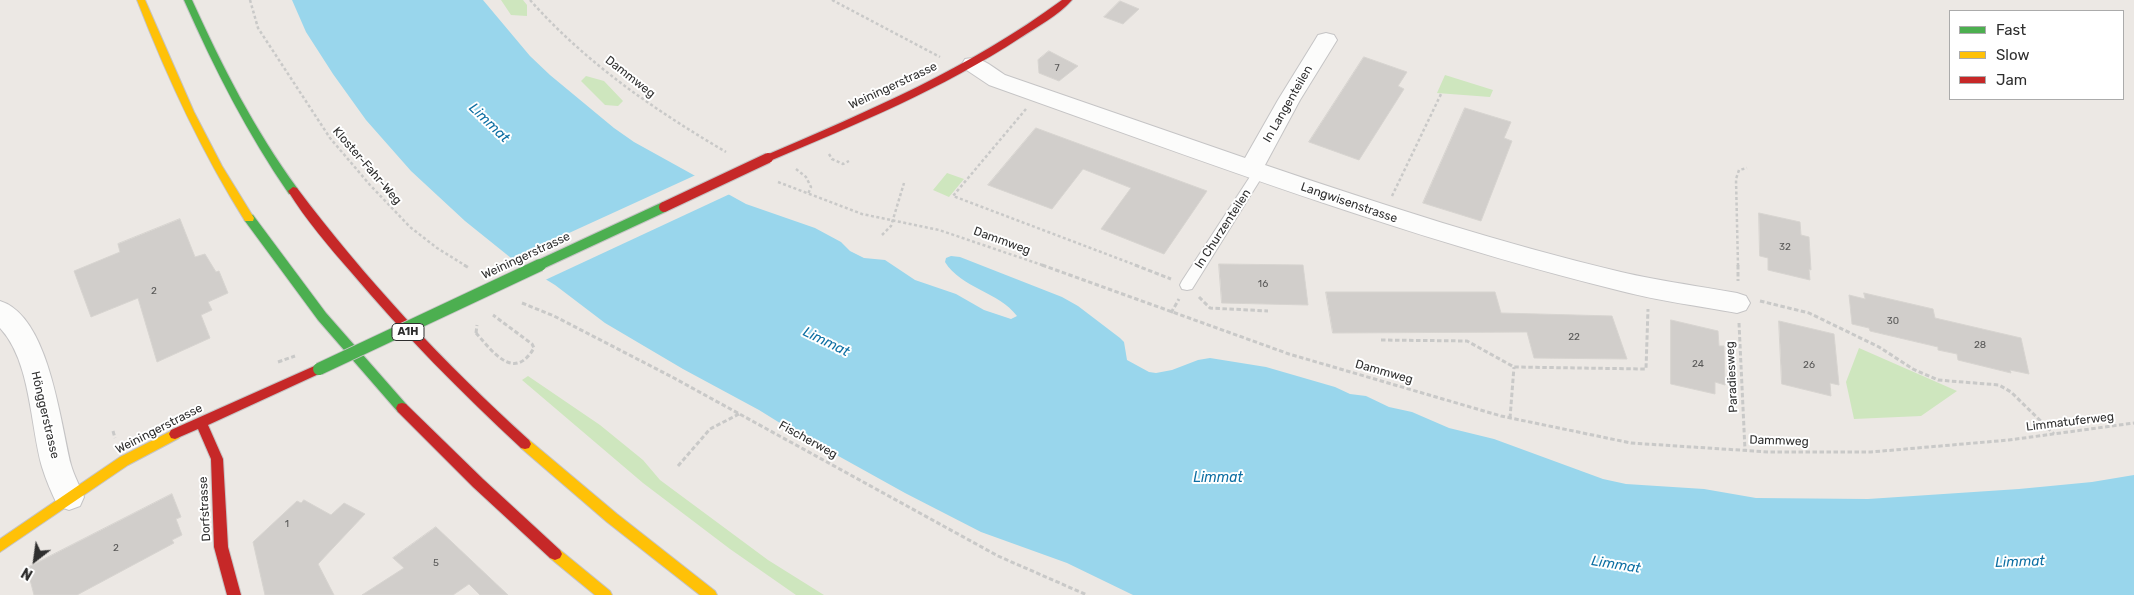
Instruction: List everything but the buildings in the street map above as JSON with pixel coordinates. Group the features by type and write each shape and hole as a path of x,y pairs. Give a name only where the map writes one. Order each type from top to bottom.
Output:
{"main road":[{"path":"141,0 181,100 214,165 251,224 295,284 345,347 442,449 500,504 605,595"},
{"name":"A1H","path":"188,0 229,89 267,155 336,250 383,305 446,370 566,480 710,595"},
{"name":"Weiningerstrasse","path":"0,546 124,461 201,422 293,381 768,158 930,85 973,64 1031,28 1068,0"},
{"name":"Dorfstrasse","path":"201,422 217,459 221,547 234,595"}],"street":[{"name":"In Langenteilen","path":"1255,171 1289,100 1326,40"},
{"name":"Langwisenstrasse","path":"973,64 997,80 1384,215 1501,250 1623,282 1744,296"},
{"name":"Hönggerstrasse","path":"0,311 22,334 39,382 57,467 69,497"}],"lane":[{"name":"In Churzenteilen","path":"1187,285 1255,171"}],"path":[{"name":"Kloster-Fahr-Weg","path":"250,0 258,28 330,138 370,185 410,227 437,248 474,272"},
{"name":"Dammweg","path":"530,0 561,32 637,96 682,126 730,154"},
{"path":"832,0 943,59"},
{"path":"1384,215 1442,92"},
{"path":"1038,94 953,196 1187,285 1210,308 1268,311"},
{"path":"827,151 832,159 843,164 849,162"},
{"path":"795,167 806,177 811,187 808,194"},
{"name":"Paradiesweg","path":"1745,450 1744,296 1736,179 1739,170 1747,168"},
{"name":"Dammweg","path":"778,182 862,214 939,230 977,242 1288,354 1510,418 1631,443 1745,450 1871,452 2009,440"},
{"path":"882,235 891,226 904,183"},
{"path":"1381,340 1467,341 1514,367 1646,369 1648,286"},
{"path":"1744,296 1809,313 1879,347 1913,369 1938,380 1999,385 2011,392 2055,435"},
{"name":"Fischerweg","path":"519,302 554,316 739,414 998,556 1087,595"},
{"path":"476,333 505,363 514,365 523,363 530,357 534,348 532,344 491,314"},
{"path":"1510,418 1514,367"},
{"path":"678,466 710,429 739,414"},
{"name":"Limmatuferweg","path":"2009,440 2134,424"}],"green space":[{"path":"501,0 523,0 527,5 527,16 511,15"},
{"path":"1445,75 1493,90 1490,97 1437,93"},
{"path":"586,76 604,81 623,101 618,106 605,105 581,81"},
{"path":"947,173 964,179 949,197 933,190"},
{"path":"1859,348 1957,391 1921,416 1854,419 1846,382"},
{"path":"528,376 600,425 643,460 660,480 768,560 824,595 796,595 730,549 643,483 522,380"}],"water":[{"name":"Limmat","path":"292,0 483,0 530,56 550,75 614,128 634,142 746,204 815,228 841,242 850,251 864,258 885,260 915,280 956,294 984,310 1011,319 1017,316 1000,301 960,278 945,262 946,258 951,256 960,257 1062,297 1078,306 1120,338 1124,342 1127,360 1149,372 1156,373 1172,370 1198,360 1210,358 1266,367 1335,387 1350,394 1366,396 1389,407 1412,412 1449,428 1494,439 1603,479 1626,484 1704,489 1756,498 1868,499 2019,489 2092,482 2134,475 2134,595 1133,595 1067,563 981,532 905,493 683,369 605,323 555,285 511,258 465,221 411,171 366,120 306,32"}],"pier":[{"path":"698,174 732,193 543,281 510,260"}],"traffic: fast":[{"path":"188,0 248,122 293,191"},
{"path":"319,369 664,207"},
{"path":"249,218 284,268 322,316 402,408"}],"traffic: slow":[{"path":"141,0 189,112 217,166 249,218"},
{"path":"0,546 124,461 175,434"},
{"path":"525,444 612,518 710,595"},
{"path":"555,554 605,595"}],"traffic: jam":[{"path":"768,158 885,107 960,70 1033,26 1068,0"},
{"path":"664,207 768,158"},
{"path":"293,191 346,259 402,323 462,385 525,444"},
{"path":"175,434 319,369"},
{"path":"402,408 478,483 555,554"},
{"path":"201,422 217,459 221,547 234,595"}]}
